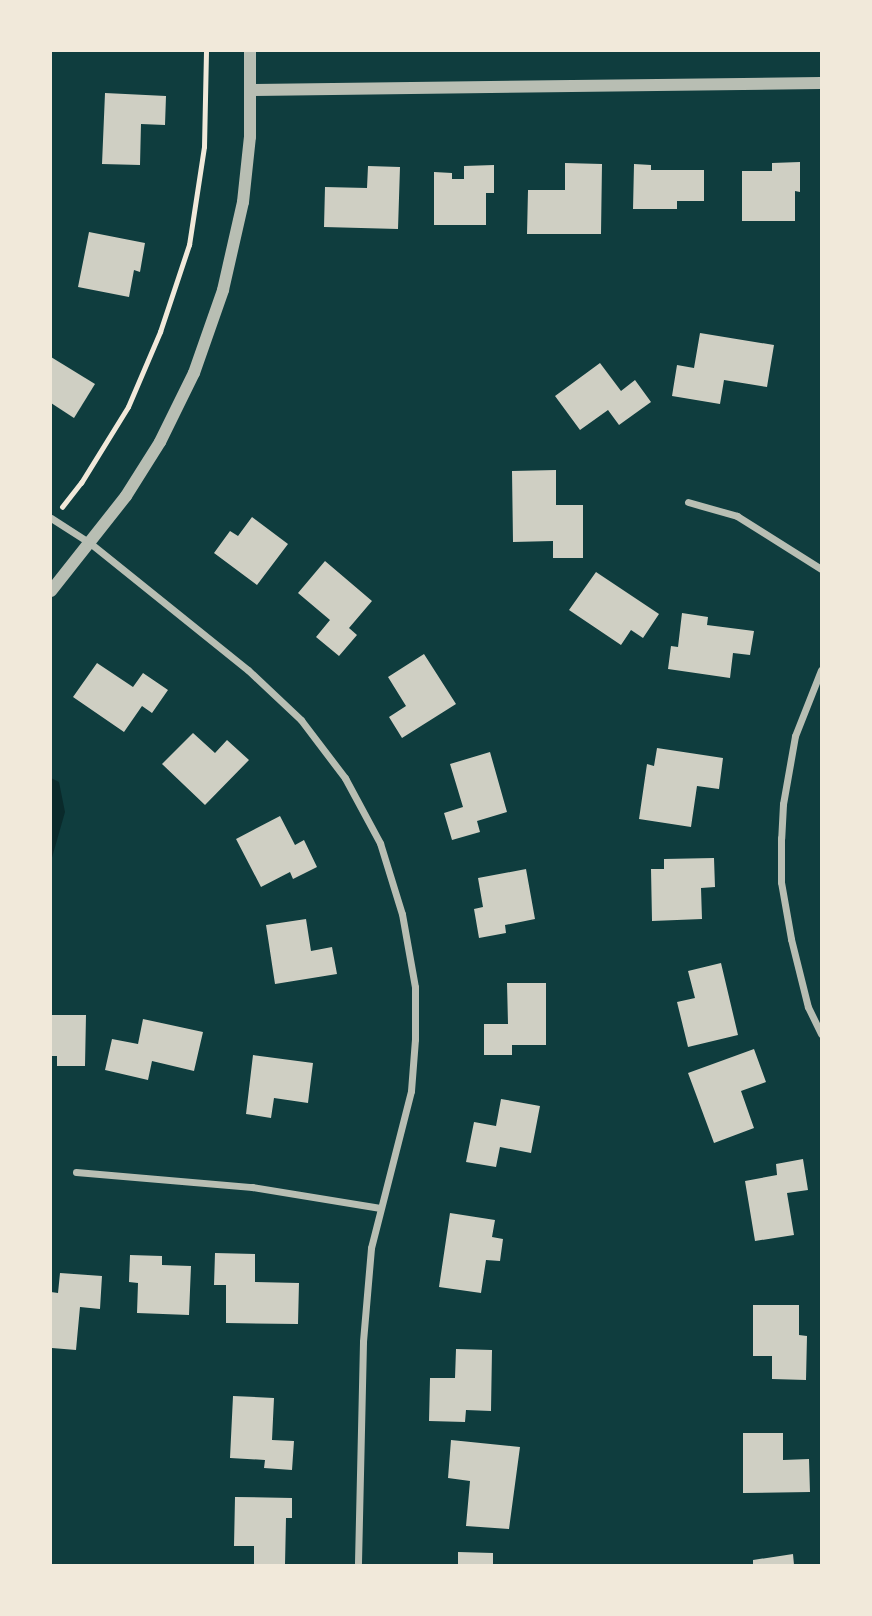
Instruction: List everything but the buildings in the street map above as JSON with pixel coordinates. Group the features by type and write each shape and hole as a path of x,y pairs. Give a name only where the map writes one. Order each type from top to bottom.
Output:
{"street":[{"path":"51,591 126,496 160,442 194,373 223,289 243,202 251,90 250,51"},
{"path":"251,90 821,83"},
{"path":"688,502 737,516 821,569"},
{"path":"52,519 90,543 248,670 301,720 345,778 380,843 402,914 415,987 415,1039 411,1091 371,1248 363,1342 358,1565"},
{"path":"821,670 795,736 783,804 781,882 798,974 808,1007 821,1034"},
{"path":"76,1172 252,1187 380,1208"}],"path":[{"path":"52,519 81,483 128,407 164,320 189,246 204,147 206,51"}],"water":[{"path":"51,778 59,782 65,812 51,861"}]}
